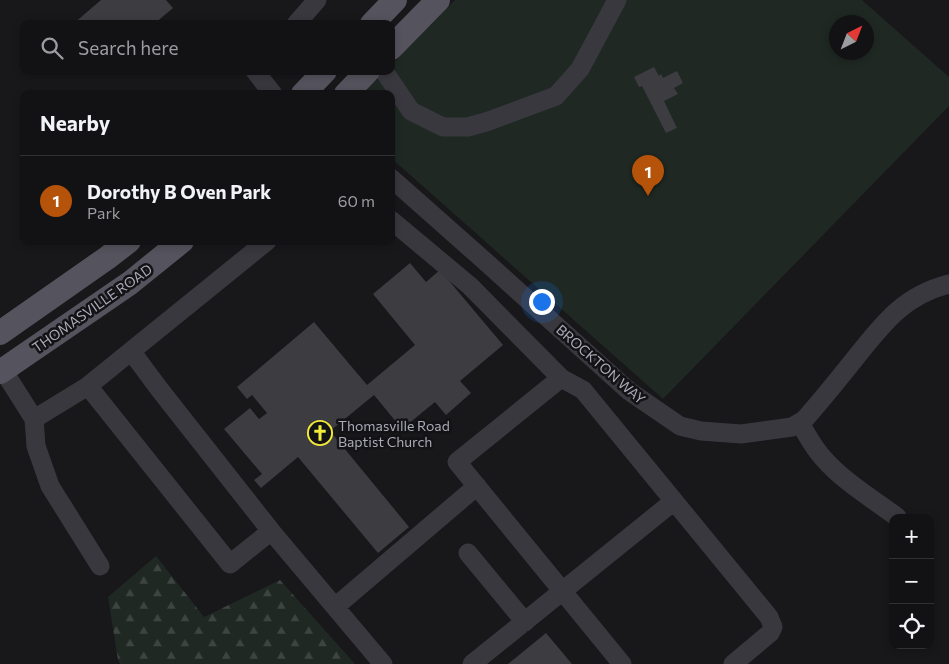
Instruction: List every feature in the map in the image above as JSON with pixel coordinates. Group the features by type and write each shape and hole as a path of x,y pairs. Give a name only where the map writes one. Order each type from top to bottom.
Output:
{"main road":[{"path":"376,20 395,0"},
{"path":"395,44 438,0"},
{"path":"307,90 321,75"},
{"path":"350,90 364,75"},
{"path":"0,332 124,245"},
{"name":"THOMASVILLE ROAD","path":"2,371 130,283 177,245"}],"street":[{"path":"300,20 317,0"},
{"path":"387,75 410,112 443,127 468,127 489,121 556,96 580,69 616,0"},
{"path":"257,75 270,90"},
{"name":"BROCKTON WAY","path":"395,181 629,391 680,426 701,431 741,434 792,427 800,423"},
{"path":"395,223 470,286 561,378 583,390 769,616 773,627 770,633 733,664"},
{"path":"34,419 88,386 262,245"},
{"path":"893,514 823,459 800,423 882,326 897,311 919,294 949,284"},
{"path":"131,351 271,531 383,664"},
{"path":"2,371 34,419 36,446 50,486 100,566"},
{"path":"561,378 457,462 622,664"},
{"path":"88,386 230,564 271,531"},
{"path":"335,607 477,486"},
{"path":"472,664 674,501"},
{"path":"468,552 525,622"}],"green space":[{"path":"455,0 862,0 949,77 949,106 663,399 395,162 395,90 367,90 381,75 395,75 395,61"},
{"path":"156,556 204,617 280,580 355,664 120,664 108,597"}],"building":[{"path":"101,0 166,0 173,8 159,20 78,20"},
{"path":"654,67 659,76 661,74 663,78 677,71 683,83 674,88 678,94 664,101 677,128 666,133 642,86 639,87 634,77"},
{"path":"410,263 426,282 440,270 503,345 460,381 471,393 446,415 435,402 402,429 374,395 330,431 409,527 378,553 298,457 261,488 254,480 262,474 224,429 250,408 259,419 267,413 252,395 247,399 237,387 314,322 367,385 415,345 373,294"},
{"path":"546,633 572,664 508,664"}],"place":[{"name":"Dorothy B Oven Park","path":"648,196"},
{"name":"Thomasville Road Baptist Church","path":"320,433"}]}
